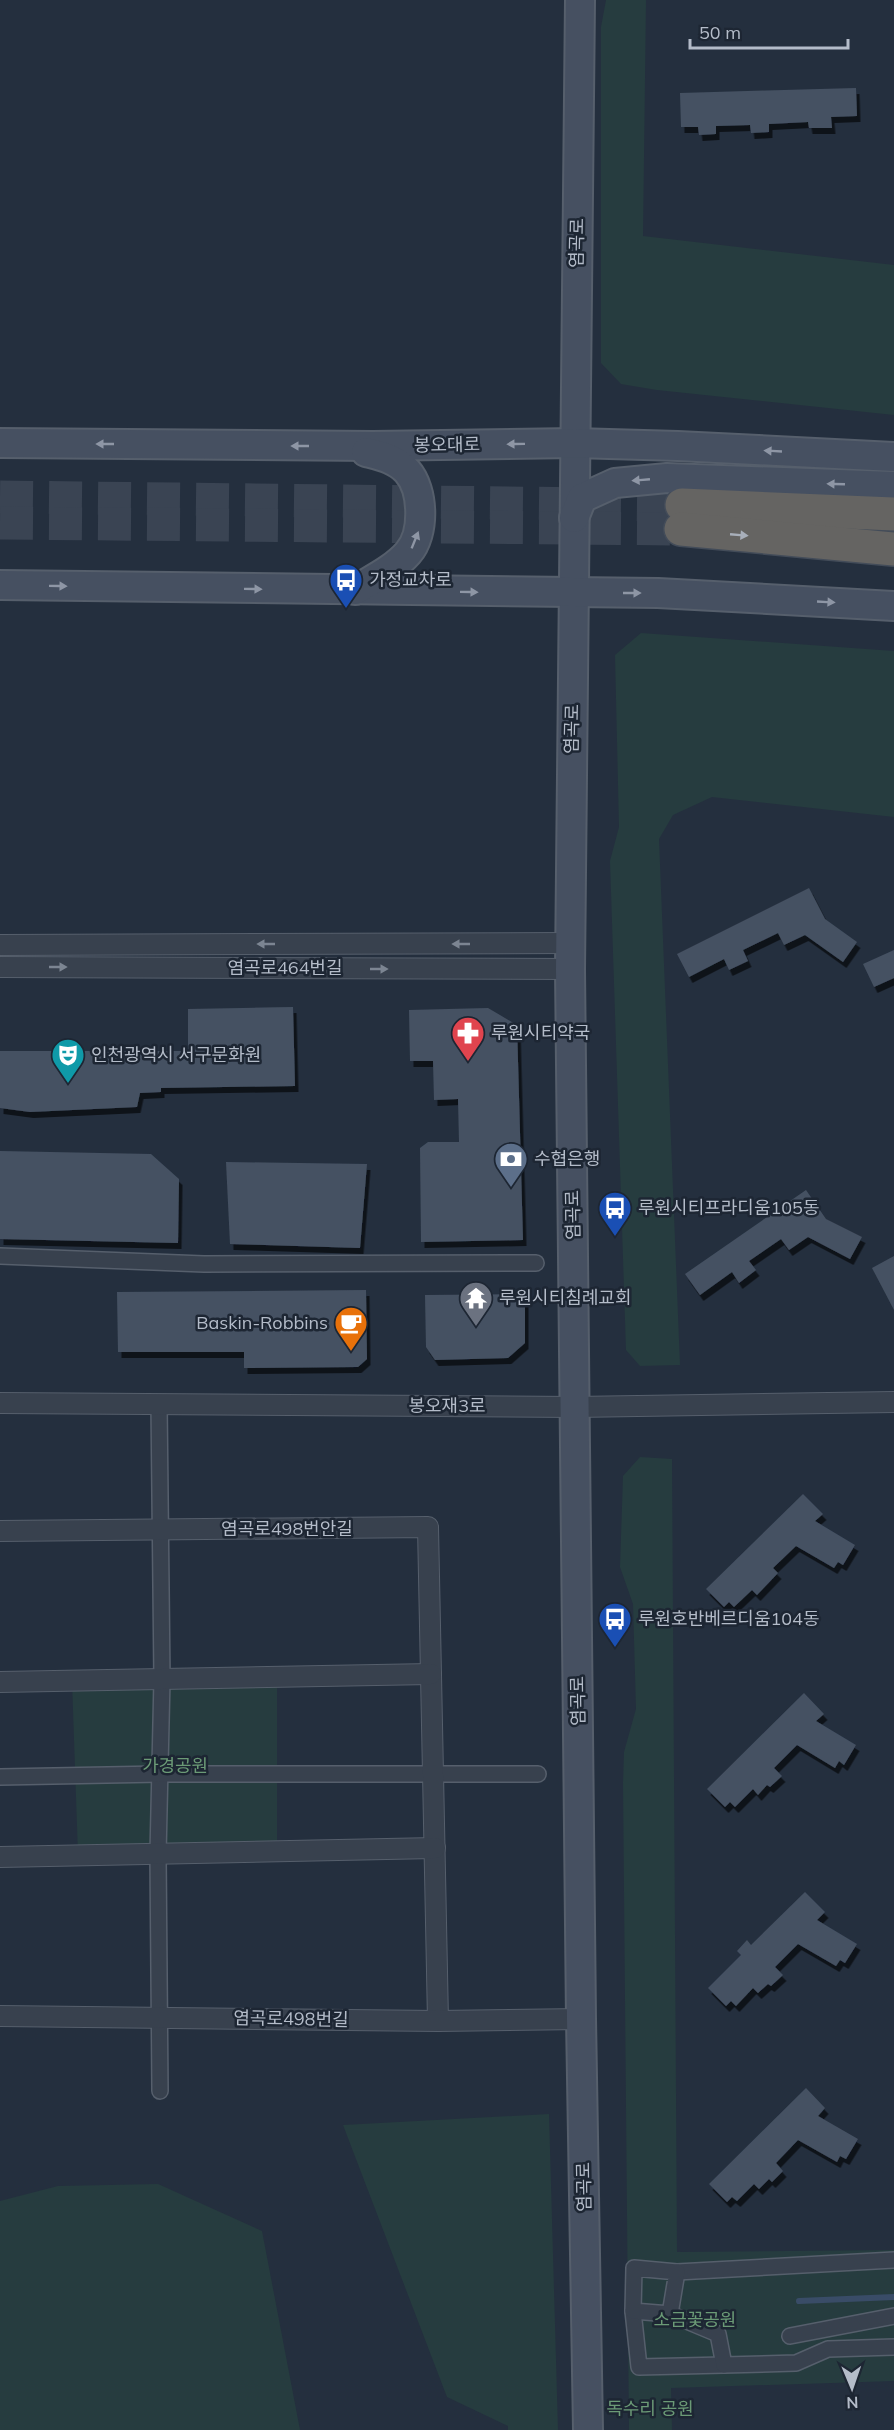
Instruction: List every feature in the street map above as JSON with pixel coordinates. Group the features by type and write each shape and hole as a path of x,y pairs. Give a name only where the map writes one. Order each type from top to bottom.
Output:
{"highway":[{"path":"894,514 681,517 894,549"}],"main road":[{"name":"염곡로","path":"580,0 570,956 581,2019 588,2430"},
{"name":"봉오대로","path":"0,443 344,446 575,443 678,446 894,458"},
{"path":"344,446 390,458 407,471 417,489 420,512 418,533 410,552 395,565 355,590"},
{"path":"574,518 582,498 615,483 667,478 894,486"},
{"path":"0,585 658,594 894,606"}],"street":[{"name":"염곡로464번길","path":"0,945 519,943 570,956"},
{"path":"519,943 530,951 532,957 522,969"},
{"name":"염곡로464번길","path":"0,967 522,969 570,956"},
{"path":"0,1256 204,1264 536,1263"},
{"name":"봉오재3로","path":"0,1403 575,1407 894,1402"},
{"path":"159,1403 162,1679 158,1854 160,2091"},
{"name":"염곡로498번안길","path":"0,1531 428,1527 438,2021"},
{"path":"0,1682 431,1674"},
{"path":"0,1777 160,1774 538,1774"},
{"path":"0,1857 435,1848"},
{"name":"염곡로498번길","path":"0,2016 438,2021 581,2019"},
{"path":"894,2260 677,2272 634,2268 633,2311 639,2367 796,2363 828,2349 894,2347"},
{"path":"670,2314 677,2272"},
{"path":"633,2311 670,2314 718,2334 723,2365"},
{"path":"790,2336 894,2316"}],"green space":[{"path":"606,0 646,0 643,236 894,265 894,415 657,390 621,384 601,363 601,27"},
{"path":"641,633 894,651 894,817 712,797 673,815 659,839 680,1365 640,1366 626,1350 610,861 619,827 615,655"},
{"name":"소금꽃공원","path":"640,1457 672,1459 677,2252 894,2250 894,2381 671,2388 672,2430 629,2430 623,1783 624,1752 636,1709 633,1604 620,1567 623,1476"},
{"name":"가경공원","path":"277,1677 277,1851 78,1855 72,1681"},
{"path":"549,2114 558,2430 508,2430 508,2426 447,2397 343,2125"},
{"path":"158,2184 262,2231 300,2430 0,2430 0,2201 58,2186"}],"building":[{"path":"856,88 857,116 831,117 832,128 809,128 808,122 769,124 769,132 751,133 750,125 716,126 716,134 699,135 698,127 681,127 680,93"},
{"path":"809,888 825,919 857,942 843,962 805,935 784,945 778,933 743,950 748,961 729,970 724,959 689,977 677,954"},
{"path":"894,950 894,978 874,987 863,964"},
{"path":"293,1007 295,1086 161,1088 161,1092 140,1093 137,1107 30,1112 0,1108 0,1051 188,1051 188,1009"},
{"path":"488,1008 517,1025 523,1240 421,1242 420,1148 428,1142 459,1142 458,1099 434,1100 433,1061 410,1061 409,1010"},
{"path":"0,1151 151,1154 179,1179 178,1243 0,1239"},
{"path":"226,1162 367,1164 360,1248 230,1244"},
{"path":"806,1190 826,1219 862,1237 850,1259 808,1237 789,1250 781,1239 749,1261 756,1270 739,1283 732,1272 700,1295 685,1274"},
{"path":"894,1256 894,1310 872,1268"},
{"path":"366,1290 367,1359 358,1367 244,1368 244,1352 118,1352 117,1292"},
{"path":"525,1294 525,1343 508,1358 435,1360 426,1347 425,1295"},
{"path":"803,1494 823,1514 815,1521 855,1545 843,1565 838,1562 834,1568 796,1546 773,1568 778,1573 757,1595 752,1590 734,1607 729,1602 724,1607 706,1589"},
{"path":"804,1693 824,1714 816,1721 856,1745 844,1765 839,1761 835,1768 797,1745 774,1768 782,1776 770,1787 767,1785 758,1795 753,1789 735,1807 730,1802 725,1807 707,1789"},
{"path":"805,1892 825,1912 817,1920 857,1944 845,1963 840,1960 836,1966 798,1944 775,1967 783,1975 771,1986 768,1984 758,1993 753,1988 736,2006 731,2001 726,2006 708,1988 741,1955 737,1951 747,1940 751,1945"},
{"path":"806,2088 825,2108 818,2116 858,2139 846,2159 840,2156 837,2162 798,2140 776,2163 783,2171 772,2182 769,2179 759,2189 754,2184 737,2201 732,2197 727,2202 709,2184"}],"waterway":[{"path":"799,2301 894,2297"}],"tunnel":[{"path":"0,497 682,505"},
{"path":"0,523 681,529"}],"place":[{"name":"가정교차로","path":"346,609"},
{"name":"루원시티약국","path":"468,1062"},
{"name":"인천광역시 서구문화원","path":"68,1084"},
{"name":"수협은행","path":"511,1188"},
{"name":"루원시티프라디움105동","path":"615,1237"},
{"name":"루원시티침례교회","path":"476,1327"},
{"name":"Baskin-Robbins","path":"351,1352"},
{"name":"루원호반베르디움104동","path":"615,1648"}],"park label":[{"name":"독수리 공원","path":"650,2409"}]}
